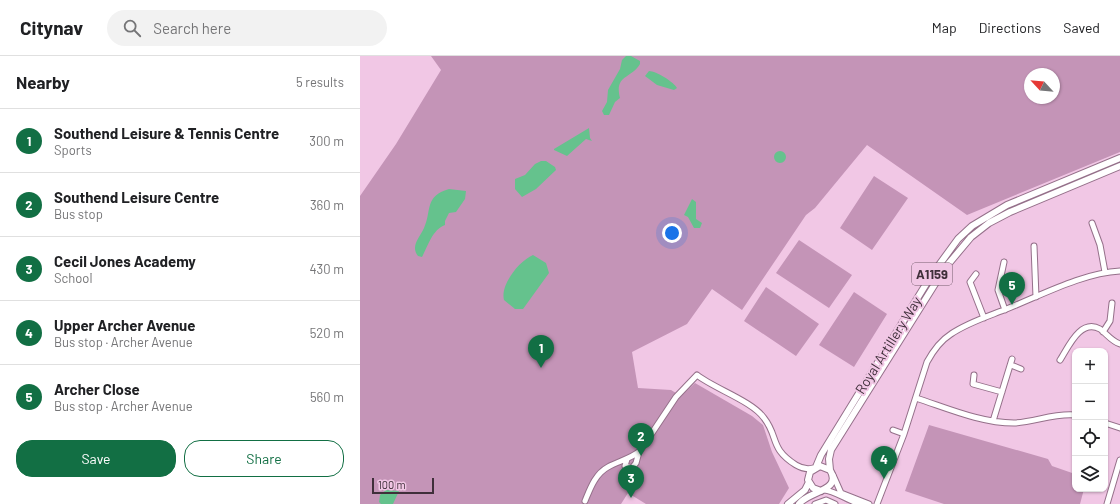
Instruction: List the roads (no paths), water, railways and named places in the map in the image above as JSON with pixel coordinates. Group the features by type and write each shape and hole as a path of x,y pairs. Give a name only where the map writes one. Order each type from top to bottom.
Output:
{"main road":[{"name":"Royal Artillery Way","path":"814,468 931,276 958,239 972,226 1007,205 1120,158"},
{"name":"Royal Artillery Way","path":"831,472 829,458 831,450 936,280 962,245 980,229 999,217 1120,166"},
{"path":"788,504 805,490 814,468 824,466 831,472 833,479 831,485 804,498 799,504"},
{"path":"809,481 813,488 822,490"}],"street":[{"path":"1092,223 1102,248 1105,272"},
{"path":"1034,246 1036,297"},
{"path":"1004,262 998,290 1005,310"},
{"path":"877,504 904,434 927,362 938,345 954,332 984,318 1105,272 1120,271"},
{"path":"976,274 970,282 984,318"},
{"path":"1103,332 1110,321 1112,303"},
{"path":"1060,360 1076,335 1082,330 1092,327 1103,332 1114,342 1120,344"},
{"path":"993,421 1011,362 1021,369"},
{"path":"974,374 973,384 1002,392"},
{"path":"627,459 625,466 632,468 636,463 640,451 676,397 697,375 760,413 768,424 780,452 800,467 809,481"},
{"path":"916,398 993,421 1022,422 1058,415 1072,415"},
{"path":"1108,424 1120,428"},
{"path":"893,430 904,434"},
{"path":"585,501 593,484 601,472 609,466 627,459 640,451"},
{"path":"1107,504 1120,460"},
{"path":"800,467 814,468"},
{"path":"831,472 841,493 853,503 860,504"},
{"path":"822,490 831,491 869,504"},
{"path":"845,497 847,504"},
{"path":"815,504 826,500 835,504"}],"place":[{"name":"Archer Close","path":"1012,305"},
{"name":"Southend Leisure & Tennis Centre","path":"541,368"},
{"name":"Southend Leisure Centre","path":"641,456"},
{"name":"Upper Archer Avenue","path":"884,479"},
{"name":"Cecil Jones Academy","path":"631,498"}]}
